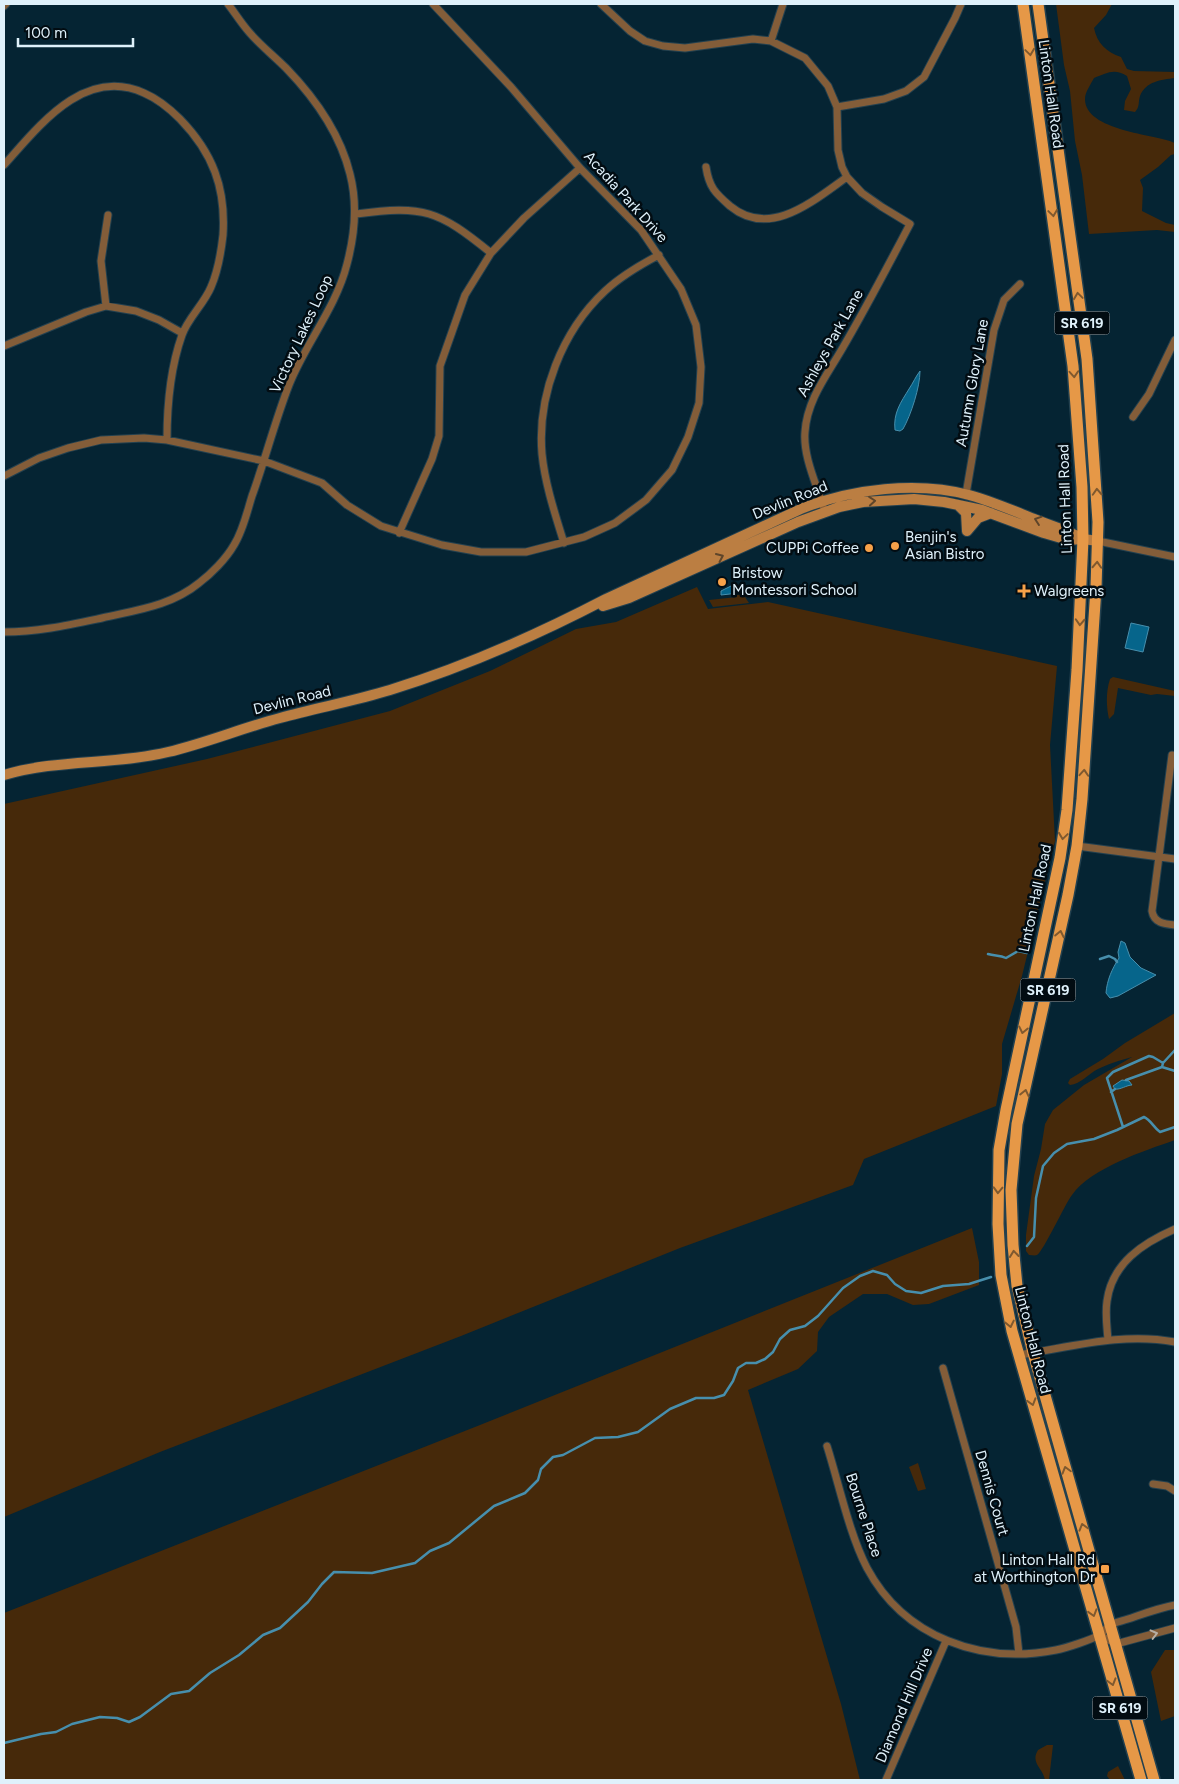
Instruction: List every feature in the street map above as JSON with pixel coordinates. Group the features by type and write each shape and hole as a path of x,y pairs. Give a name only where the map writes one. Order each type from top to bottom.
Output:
{"main road":[{"name":"Linton Hall Road","path":"1023,4 1073,366 1082,487 1083,538 1077,670 1067,810 1060,858 999,1150 997,1195 999,1251 1008,1312 1019,1355 1141,1780"},
{"name":"Linton Hall Road","path":"1038,4 1087,359 1096,483 1098,541 1082,799 1077,846 1017,1124 1011,1190 1012,1237 1017,1286 1033,1353 1154,1780"},
{"name":"Devlin Road","path":"4,775 43,766 124,759 168,752 282,717 363,698 434,676 578,614 629,598 823,506 857,492 894,489 932,490 966,494 1068,530 1083,538 1098,541"},
{"name":"Devlin Road","path":"823,506 914,499 957,504 990,513 1059,538 1068,540 1083,538"},
{"path":"957,504 966,513 968,531 978,518 990,513"}],"street":[{"name":"Victory Lakes Loop","path":"4,632 26,632 58,628 140,611 170,601 198,584 215,568 234,545 290,384 334,299 347,266 356,214 351,176 342,149 328,120 311,96 286,68 248,32 228,4"},
{"name":"Acadia Park Drive","path":"4,476 39,458 68,448 101,440 144,438 168,440 264,461 322,482 347,505 364,517 398,532 442,545 480,552 526,552 584,538 615,523 646,500 672,470 688,437 699,403 701,366 696,325 681,289 641,230 580,168 517,94 433,4"},
{"path":"601,4 614,18 637,36 645,41 663,46 685,48 753,39 771,40 805,58 828,86 837,107 838,150 842,166 848,178 814,201 788,215 776,219 755,218 733,208 717,196 709,182 706,167"},
{"path":"771,40 783,4"},
{"path":"837,107 884,99 906,91 924,77 961,4"},
{"path":"4,165 41,123 63,103 83,93 109,86 135,89 156,98 190,129 203,146 221,189 224,214 219,264 211,288 182,333 173,365 167,404 168,440"},
{"path":"398,532 432,459 439,436 440,366 465,295 491,253 524,218 580,168"},
{"name":"Ashleys Park Lane","path":"823,506 804,433 811,405 819,385 842,349 910,224 862,193 848,178"},
{"path":"356,214 385,210 411,210 432,213 449,221 491,253"},
{"path":"106,306 101,261 108,215"},
{"path":"564,543 552,503 542,453 543,414 550,380 562,350 582,317 599,297 632,270 659,255"},
{"name":"Autumn Glory Lane","path":"966,494 997,318 1004,300 1020,284"},
{"path":"4,346 86,312 106,306 136,311 159,320 182,333"},
{"path":"1133,417 1149,394 1175,340"},
{"path":"1098,541 1175,557"},
{"path":"1172,755 1153,915 1159,922 1175,926"},
{"path":"1077,846 1175,859"},
{"path":"1108,1340 1107,1301 1110,1287 1121,1266 1138,1250 1175,1229"},
{"path":"1019,1355 1108,1340 1145,1338 1175,1342"},
{"name":"Dennis Court","path":"943,1368 1016,1627 1019,1654"},
{"name":"Bourne Place","path":"827,1446 858,1549 871,1574 886,1596 906,1616 946,1641 983,1652 1019,1654 1058,1649 1099,1635"},
{"path":"1153,1484 1168,1486 1175,1492"},
{"path":"1175,1605 1110,1625 1099,1635 1116,1644 1175,1628"},
{"name":"Diamond Hill Drive","path":"886,1780 946,1641"}],"shaded area":[{"path":"1056,4 1112,4 1106,15 1094,28 1097,38 1103,46 1121,57 1127,69 1134,71 1175,72 1175,78 1154,82 1146,87 1140,96 1135,112 1124,110 1125,101 1131,89 1127,76 1118,72 1110,72 1094,78 1085,99 1088,110 1096,118 1108,125 1175,143 1175,154 1171,155 1140,180 1143,188 1142,211 1166,223 1175,225 1175,232 1157,230 1089,234 1082,175 1075,141 1070,91 1064,65"},
{"path":"697,587 708,609 768,602 1057,666 1050,745 1055,841 1022,976 1002,1044 1002,1074 996,1106 864,1159 853,1185 680,1248 461,1336 160,1452 4,1517 4,804 207,759 390,711 490,671 576,629 616,622"},
{"path":"743,594 749,603 713,607 709,600 737,597 737,595"},
{"path":"1113,677 1175,691 1175,696 1151,695 1118,688 1114,714 1109,719 1107,694 1110,679"},
{"path":"1175,1013 1175,1140 1119,1162 1081,1185 1072,1195 1040,1252 1036,1255 1029,1255 1026,1251 1026,1235 1034,1176 1045,1124 1053,1110 1084,1085 1132,1057 1102,1067 1074,1084 1070,1085 1068,1083 1070,1079"},
{"path":"972,1228 979,1262 979,1285 929,1304 913,1305 887,1294 863,1294 829,1317 818,1332 817,1351 798,1369 748,1390 841,1704 860,1780 4,1780 4,1613"},
{"path":"918,1463 926,1489 918,1491 909,1467"},
{"path":"1165,1650 1175,1650 1175,1716 1161,1721 1151,1672"},
{"path":"1047,1745 1053,1745 1049,1780 1045,1780 1035,1758 1038,1750"},
{"path":"1118,1766 1125,1780 1110,1780 1107,1776 1108,1772"}],"water":[{"path":"920,371 917,393 909,416 903,429 900,431 895,430 895,418 898,408"},
{"path":"733,585 738,586 739,593 721,595 721,591"},
{"path":"1131,623 1149,627 1143,652 1125,648"},
{"path":"1121,941 1125,943 1130,957 1141,968 1156,975 1118,996 1110,998 1106,993 1110,975 1119,958 1118,952"},
{"path":"1122,1080 1129,1081 1132,1085 1115,1089 1113,1086"}],"waterway":[{"path":"988,954 1006,958 1018,951 1027,953"},
{"path":"1100,959 1109,956 1117,962"},
{"path":"1162,1067 1163,1063 1175,1050"},
{"path":"1123,1127 1107,1078 1113,1072 1149,1056 1163,1063"},
{"path":"1126,1080 1162,1067 1175,1071"},
{"path":"1111,1092 1115,1089"},
{"path":"1027,1246 1034,1237 1036,1198 1043,1166 1054,1153 1067,1144 1094,1139 1144,1117 1160,1132 1175,1127"},
{"path":"4,1743 56,1732 72,1724 100,1717 117,1718 129,1722 140,1717 171,1694 189,1691 210,1673 239,1655 263,1635 280,1628 308,1602 334,1572 372,1573 415,1563 430,1551 449,1543 494,1506 525,1493 538,1480 541,1469 553,1457 563,1455 595,1438 618,1437 638,1432 670,1409 696,1398 714,1398 724,1395 733,1381 738,1368 746,1363 756,1363 765,1359 773,1352 780,1339 790,1330 805,1326 818,1316 843,1288 860,1276 873,1271 887,1275 895,1284 906,1291 921,1293 943,1286 969,1284 991,1277"}],"place":[{"name":"Benjin's Asian Bistro","path":"895,546"},
{"name":"CUPPi Coffee","path":"869,548"},
{"name":"Bristow Montessori School","path":"722,582"},
{"name":"Walgreens","path":"1024,591"},
{"name":"Linton Hall Rd at Worthington Dr","path":"1105,1569"}]}
